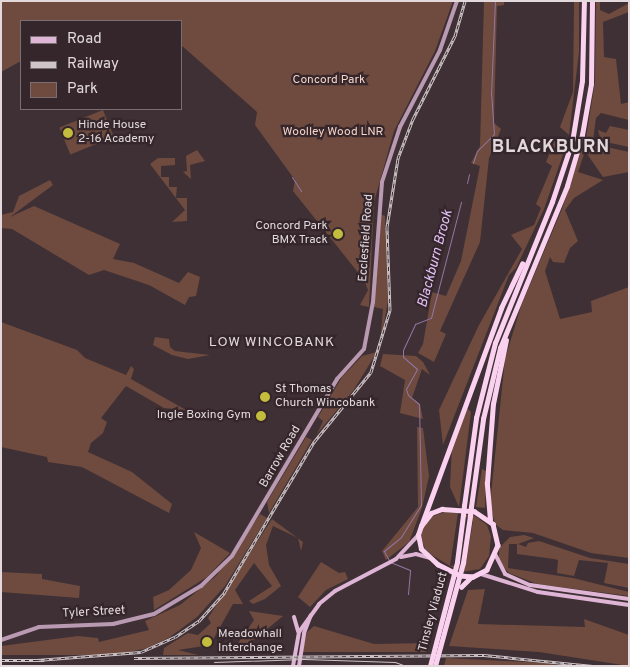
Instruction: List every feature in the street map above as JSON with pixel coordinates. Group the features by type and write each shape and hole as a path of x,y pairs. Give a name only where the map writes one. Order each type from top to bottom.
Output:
{"highway":[{"path":"584,1 584,65 572,142 529,253 502,308 425,508 418,535 421,549 430,558 448,571 473,577 481,574 491,565 495,554 498,534 490,520 487,483 493,404 514,310 560,203 582,135 590,84 592,1"},
{"name":"Tinsley Viaduct","path":"429,666 457,562 484,383 494,343 529,253"},
{"name":"Tinsley Viaduct","path":"436,666 463,563 488,394 514,310"},
{"path":"421,526 431,512 442,508 474,511 490,520"},
{"name":"Tinsley Viaduct","path":"429,666 451,582 448,571"},
{"name":"Tinsley Viaduct","path":"436,666 461,587 473,577"}],"main road":[{"name":"Ecclesfield Road","path":"366,342 382,182 400,127 440,50 456,1"},
{"name":"Barrow Road","path":"262,509 337,379 361,353 366,342"},
{"name":"Tyler Street","path":"1,640 39,627 113,624 162,611 187,597 224,567 262,509"},
{"path":"395,560 418,535"},
{"path":"298,636 312,613 335,591 395,560 416,554 430,558"},
{"path":"495,554 499,568 513,578 572,591 629,599"},
{"path":"481,574 538,592 629,606"},
{"path":"571,597 572,591"},
{"path":"299,666 304,633 312,613"},
{"path":"293,666 298,636 294,617"}],"green space":[{"name":"Concord Park","path":"1,1 453,1 435,51 394,131 374,202 369,307 360,305 368,290 364,280 293,191 295,180 255,125 257,112 182,46 182,20 20,20 20,62 1,72"},
{"path":"484,1 504,1 504,5 497,6 494,123 501,129 489,158 480,242 440,331 446,334 434,362 418,353 423,344 432,292 446,296 461,261 480,166 471,163 480,146"},
{"path":"574,1 579,1 579,52 569,135 560,127 573,92"},
{"path":"596,1 600,1 600,10 609,14 629,3 629,12 603,22 604,57 616,59 621,104 629,102 629,120 601,113 596,118 593,140 586,138 595,82"},
{"path":"103,110 114,137 70,154 59,128"},
{"path":"610,126 629,130 629,147 601,141 598,130 606,133"},
{"path":"561,137 567,139 566,146 544,209 516,268 509,275 443,445 439,410 479,325 522,249 511,235 534,225 541,208 536,204 552,166 546,162 555,140"},
{"path":"584,142 629,152 629,172 603,177 585,151 578,172 603,180 574,198 565,210 578,241 570,248 564,263 553,262 550,257 545,271 560,319 592,312 591,301 629,287 629,558 591,553 533,533 503,530 495,524 490,504 505,359 521,306 562,209"},
{"path":"197,150 205,161 190,165 191,179 183,172 187,171 186,156"},
{"path":"158,158 175,158 175,165 161,166 161,177 169,177 169,187 177,187 176,198 187,198 187,221 172,222 185,210 150,164"},
{"path":"50,180 53,185 10,217 34,206 120,244 113,259 134,263 179,283 188,272 200,277 196,296 189,297 185,305 149,285 104,270 89,275 12,229 1,228 1,215 13,212 19,196"},
{"path":"380,214 385,216 388,301 380,345 383,309 374,307"},
{"path":"1,322 77,350 85,358 126,375 131,366 134,369 131,379 186,410 164,408 126,386 101,418 107,422 103,433 91,443 88,452 132,472 172,504 169,513 82,467 48,462 47,457 1,447"},
{"path":"155,337 169,339 170,347 175,351 210,355 188,359 172,355 153,345"},
{"path":"377,352 353,391 317,434 323,421 318,417 342,377 362,356"},
{"path":"383,354 416,356 423,362 430,375 422,369 412,398 420,405 423,419 400,413 405,380 380,366"},
{"path":"466,407 471,412 459,507 450,487 452,444"},
{"path":"417,427 423,428 429,476 422,508 409,542 386,560 382,551 418,507"},
{"path":"306,437 312,440 269,513 267,502"},
{"path":"482,469 486,471 485,508 476,507"},
{"path":"445,512 458,513 450,566 425,549 421,536 424,525 433,516"},
{"path":"260,514 267,518 225,586 197,617 170,637 148,648 115,655 1,655 1,646 78,636 98,638 99,642 149,630 145,621 180,605 216,576"},
{"path":"461,514 475,516 487,525 491,537 489,556 480,569 462,572 450,566 466,564 473,521"},
{"path":"272,519 297,537 273,526 266,545 269,565 281,586 265,599 253,604 249,601 272,586 254,563 235,590 243,604 233,604 210,645 178,650 198,655 163,655 164,648 188,633 198,635 211,623 208,618"},
{"path":"194,532 230,553 207,577 154,610 153,597 169,590 191,570 201,548"},
{"path":"524,535 534,538 518,544 526,547 528,543 539,541 590,558 629,564 629,588 604,583 608,563 579,560 574,576 557,573 558,560 517,554 517,544 509,544 508,568 573,578 629,592 629,596 537,584 509,573 499,562 499,548 510,537"},
{"path":"298,538 303,542 301,551"},
{"path":"321,562 339,573 345,572 348,579 326,590 310,607 298,597"},
{"path":"1,572 42,574 42,579 80,586 79,598 1,592"},
{"path":"485,589 478,624 585,627 584,619 629,635 629,666 539,652 449,646 468,590"},
{"path":"249,611 283,616 254,640 251,651 231,653 254,620"},
{"path":"314,626 374,644 430,643 428,652 302,652 307,632"},
{"path":"446,658 546,663 563,666 444,666"}],"waterway":[{"name":"Blackburn Brook","path":"473,163 477,151 494,134 491,95 495,1"},
{"name":"Blackburn Brook","path":"467,183 469,174"},
{"path":"292,177 301,191"},
{"name":"Blackburn Brook","path":"408,594 410,570 390,562 384,551 401,537 421,505 419,404 408,395 406,389 417,369 403,357 403,350 415,324 431,318 461,202"}],"tram line":[{"path":"214,662 304,659 395,662 406,666"}],"railway":[{"path":"37,660 141,652 175,637 199,621 224,593 314,442 371,372 390,310 387,227 398,158 413,119 455,36 465,1"},
{"path":"134,658 484,655 595,666"},
{"path":"1,660 44,660"}],"place":[{"name":"Hinde House 2-16 Academy","path":"68,133"},
{"name":"Concord Park BMX Track","path":"338,234"},
{"name":"St Thomas Church Wincobank","path":"265,397"},
{"name":"Ingle Boxing Gym","path":"261,416"},
{"name":"Meadowhall Interchange","path":"207,642"}],"district":[{"name":"BLACKBURN","path":"551,148"},
{"name":"LOW WINCOBANK","path":"272,343"}],"park label":[{"name":"Woolley Wood LNR","path":"333,133"}]}
